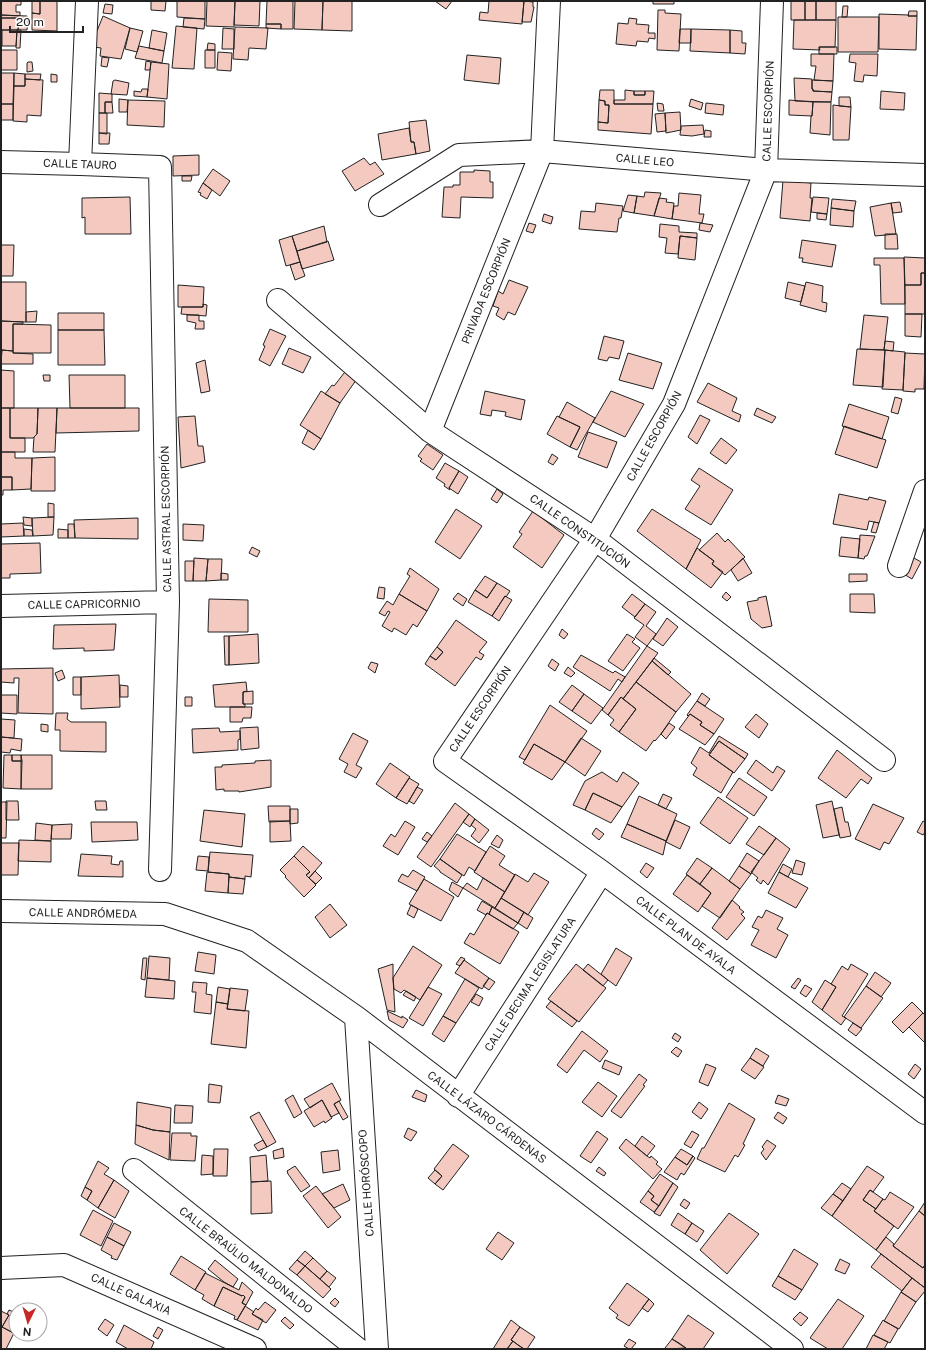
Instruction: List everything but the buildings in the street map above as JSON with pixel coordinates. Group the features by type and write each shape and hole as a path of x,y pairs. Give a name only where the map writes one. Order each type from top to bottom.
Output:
{"street":[{"path":"80,164 87,1"},
{"path":"542,151 549,1"},
{"name":"CALLE ESCORPIÓN","path":"444,760 596,539 674,404 766,170 772,1"},
{"name":"CALLE LEO","path":"380,205 459,155 542,151 766,170 925,175"},
{"name":"PRIVADA ESCORPIÓN","path":"430,430 542,151"},
{"name":"CALLE TAURO","path":"1,162 160,167"},
{"name":"CALLE ASTRAL ESCORPIÓN","path":"160,167 168,602 160,870"},
{"name":"CALLE CONSTITUCIÓN","path":"278,300 430,430 596,539 884,760"},
{"path":"899,566 925,491"},
{"name":"CALLE CAPRICORNIO","path":"1,606 168,602"},
{"name":"CALLE PLAN DE AYALA","path":"444,760 602,872 925,1114"},
{"name":"CALLE DECIMA LEGISLATURA","path":"458,1096 602,872"},
{"name":"CALLE ANDRÓMEDA","path":"1,911 165,914"},
{"name":"CALLE LÁZARO CÁRDENAS","path":"165,914 248,941 356,1017 792,1349"},
{"name":"CALLE HORÓSCOPO","path":"356,1017 377,1349"},
{"name":"CALLE BRAÚLIO MALDONALDO","path":"134,1170 358,1349"},
{"name":"CALLE GALAXIA","path":"1,1268 64,1265 255,1349"}]}
